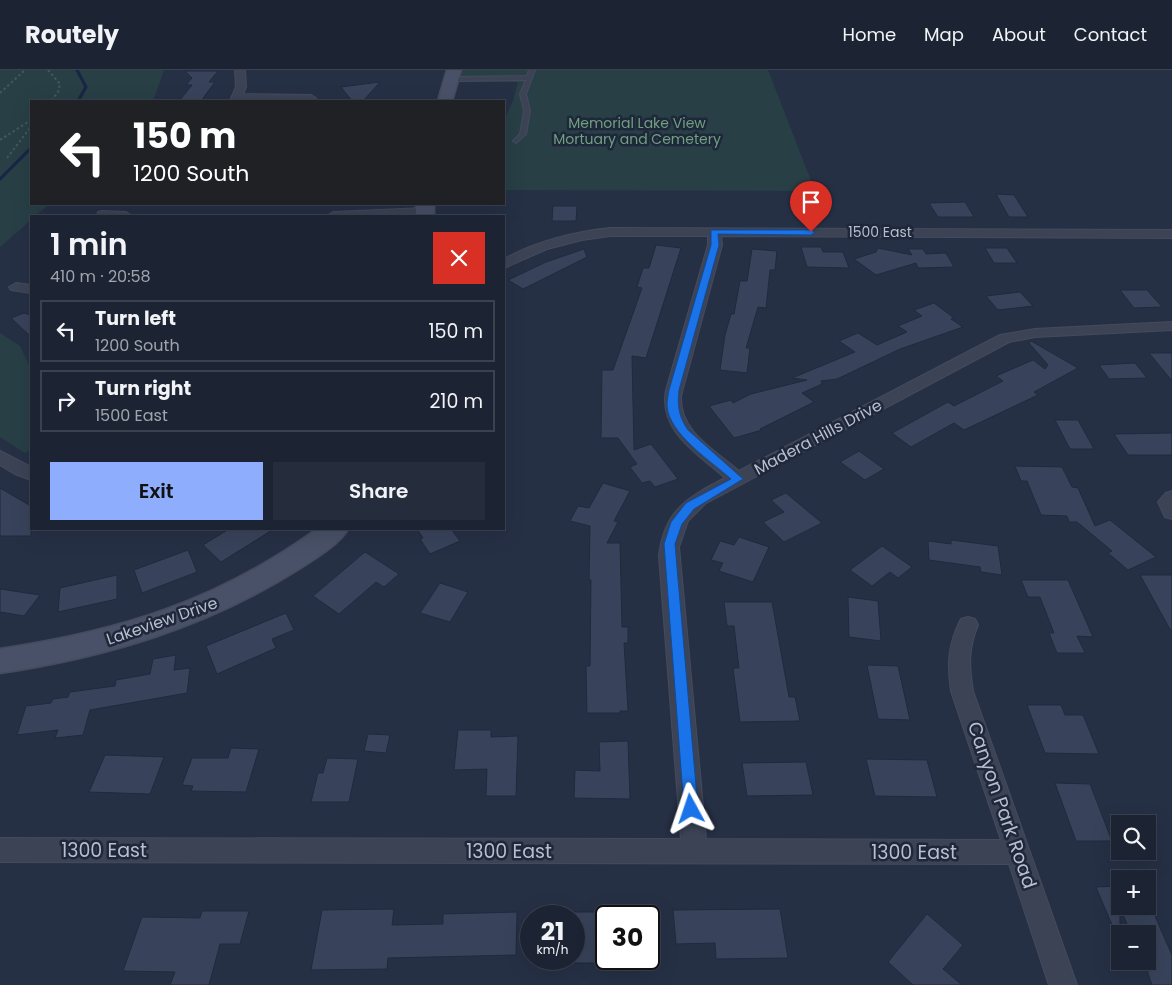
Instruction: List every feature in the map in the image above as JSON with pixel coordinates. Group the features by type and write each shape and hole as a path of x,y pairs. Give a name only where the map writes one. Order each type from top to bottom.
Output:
{"street":[{"path":"240,70 242,82 236,99 311,98"},
{"path":"445,100 453,74"},
{"path":"351,215 425,211"},
{"name":"1500 East","path":"505,263 537,247 587,234 627,232 1172,234"},
{"path":"714,232 715,245 674,390 672,407 678,424 684,433 738,479"},
{"path":"16,287 30,289"},
{"name":"Madera Hills Drive","path":"695,852 670,544 676,522 690,506 1005,338 1035,333 1172,326"},
{"path":"0,457 30,474"},
{"path":"1172,497 1168,502 1172,512"},
{"name":"Lakeview Drive","path":"0,661 106,642 183,617 271,575 334,530"},
{"name":"Canyon Park Road","path":"968,625 959,644 958,667 962,692 1063,985"},
{"name":"1300 East","path":"0,850 1018,852"}],"lane":[{"path":"516,141 523,134 527,111 523,96 532,70"},
{"path":"453,74 530,78"}],"path":[{"path":"0,93 25,70"},
{"path":"48,70 60,84 58,92 52,100"},
{"path":"0,140 30,120"},
{"path":"7,158 8,153 30,128 30,120"}],"green space":[{"path":"0,70 164,70 153,100 30,100 30,205 49,205 36,215 30,215 30,221 0,247"},
{"name":"Memorial Lake View Mortuary and Cemetery","path":"463,70 768,70 815,191 505,190 505,119 513,101 518,82 459,82"},
{"path":"0,333 20,346 30,367 30,450 25,453 0,437"}],"building":[{"path":"185,71 218,71 209,82 215,82 202,100 180,100 192,85 186,85 192,78"},
{"path":"380,82 364,100 351,100 341,87"},
{"path":"996,194 1014,195 1028,217 1009,217"},
{"path":"965,202 974,217 938,217 929,203"},
{"path":"553,206 577,206 576,221 552,221"},
{"path":"656,245 681,248 646,358 632,356 634,450 651,444 678,479 655,487 650,481 642,483 630,467 637,464 618,438 601,438 602,370 613,370 642,288 637,287 643,268 649,268"},
{"path":"801,247 821,247 823,252 843,252 849,268 807,267"},
{"path":"878,248 912,255 908,249 923,249 926,254 946,253 954,267 918,268 916,263 876,275 854,259 876,252"},
{"path":"985,248 1007,248 1017,263 994,263"},
{"path":"584,249 587,257 523,289 508,280 546,262"},
{"path":"752,249 777,251 775,270 770,270 766,308 758,307 746,348 750,348 747,373 720,370 725,335 731,314 734,314 740,281 747,281"},
{"path":"1120,290 1147,290 1162,307 1134,308"},
{"path":"1020,292 1033,306 998,310 986,296"},
{"path":"934,303 963,327 900,349 837,379 821,381 822,384 802,393 814,402 760,429 762,430 734,438 709,406 731,400 733,403 751,394 807,380 792,378 855,352 839,341 858,333 877,345 907,332 898,326 922,316 914,310"},
{"path":"24,313 30,315 30,336 11,318"},
{"path":"1031,341 1078,368 1034,392 1038,395 964,430 954,423 911,447 892,433 948,402 954,406 1003,381 996,376 1033,360 1045,369 1048,365 1029,343"},
{"path":"1149,353 1172,353 1172,381"},
{"path":"1135,363 1147,378 1109,379 1099,365"},
{"path":"1055,420 1078,420 1094,449 1070,449"},
{"path":"1172,433 1172,455 1128,455 1114,434"},
{"path":"859,451 884,469 865,480 840,462"},
{"path":"1015,466 1062,467 1072,487 1078,488 1095,526 1110,520 1156,557 1128,570 1108,553 1112,551 1077,522 1069,522 1067,516 1041,515 1027,481 1021,481"},
{"path":"603,483 630,491 614,521 618,522 607,543 620,543 622,627 628,627 628,643 624,643 628,711 620,711 620,713 587,713 586,666 590,666 590,526 570,521 578,506 589,508"},
{"path":"0,488 30,505 31,536 0,536"},
{"path":"786,493 822,523 784,542 763,522 784,512 771,500"},
{"path":"227,530 272,530 221,562 203,545"},
{"path":"418,530 452,530 460,541 430,554 420,539 423,538"},
{"path":"739,537 769,547 753,582 719,571 723,563 711,560 720,541 734,545"},
{"path":"951,540 998,546 1002,575 981,572 980,567 929,560 928,541 951,544"},
{"path":"882,546 912,567 898,578 890,572 872,586 850,570"},
{"path":"188,550 197,572 142,593 134,570"},
{"path":"365,552 399,574 384,587 376,582 339,614 313,596"},
{"path":"117,575 117,599 58,612 60,588"},
{"path":"1140,575 1172,575 1172,633"},
{"path":"1021,580 1068,580 1093,637 1077,636 1085,653 1057,653 1049,633 1054,633 1040,597 1028,597"},
{"path":"440,583 468,592 450,622 420,613"},
{"path":"0,589 40,595 24,616 0,612"},
{"path":"848,597 878,601 881,641 849,637"},
{"path":"724,602 772,602 789,697 795,697 800,721 740,722 733,668 739,668 734,626 727,626"},
{"path":"286,613 294,630 272,639 276,648 217,674 206,646"},
{"path":"176,655 174,670 190,668 187,693 90,710 83,735 55,738 58,730 17,735 26,706 51,703 53,699 68,697 70,692 115,686 116,680 150,674 153,659"},
{"path":"867,665 898,666 910,720 878,719"},
{"path":"1027,705 1061,705 1065,715 1083,715 1099,754 1045,753"},
{"path":"458,730 491,730 491,737 518,736 516,796 486,796 487,769 454,770"},
{"path":"368,734 390,735 386,753 364,751"},
{"path":"628,741 630,799 574,798 575,770 600,771 599,742"},
{"path":"231,748 259,749 246,792 191,791 193,786 182,785 192,758 228,758"},
{"path":"105,755 164,757 150,794 89,792"},
{"path":"327,758 358,759 349,802 311,802 318,773 323,773"},
{"path":"866,759 927,760 937,797 875,796"},
{"path":"806,762 813,795 747,796 742,763"},
{"path":"1055,783 1090,784 1111,838 1111,841 1076,841"},
{"path":"1111,886 1111,915 1120,915 1120,925 1112,925 1096,887"},
{"path":"394,909 392,925 443,924 443,914 517,912 516,955 388,958 387,969 311,970 322,910"},
{"path":"780,909 788,958 716,959 715,943 676,944 673,910"},
{"path":"202,911 249,911 240,944 220,944 209,985 170,985 175,972 123,971 142,917 200,918"},
{"path":"585,912 595,912 595,963 585,963"},
{"path":"927,914 963,945 943,969 962,985 913,985 888,962"},
{"path":"1123,915 1155,915 1172,955 1172,985 1152,985 1148,974 1148,970 1156,970 1156,925 1127,925"}],"waterway":[{"path":"77,70 86,87 79,100"},
{"path":"0,179 30,149"}],"route":[{"path":"691,809 669,556 670,544 676,522 690,506 738,479 684,433 674,415 672,398 715,245 714,232 811,232"}]}
